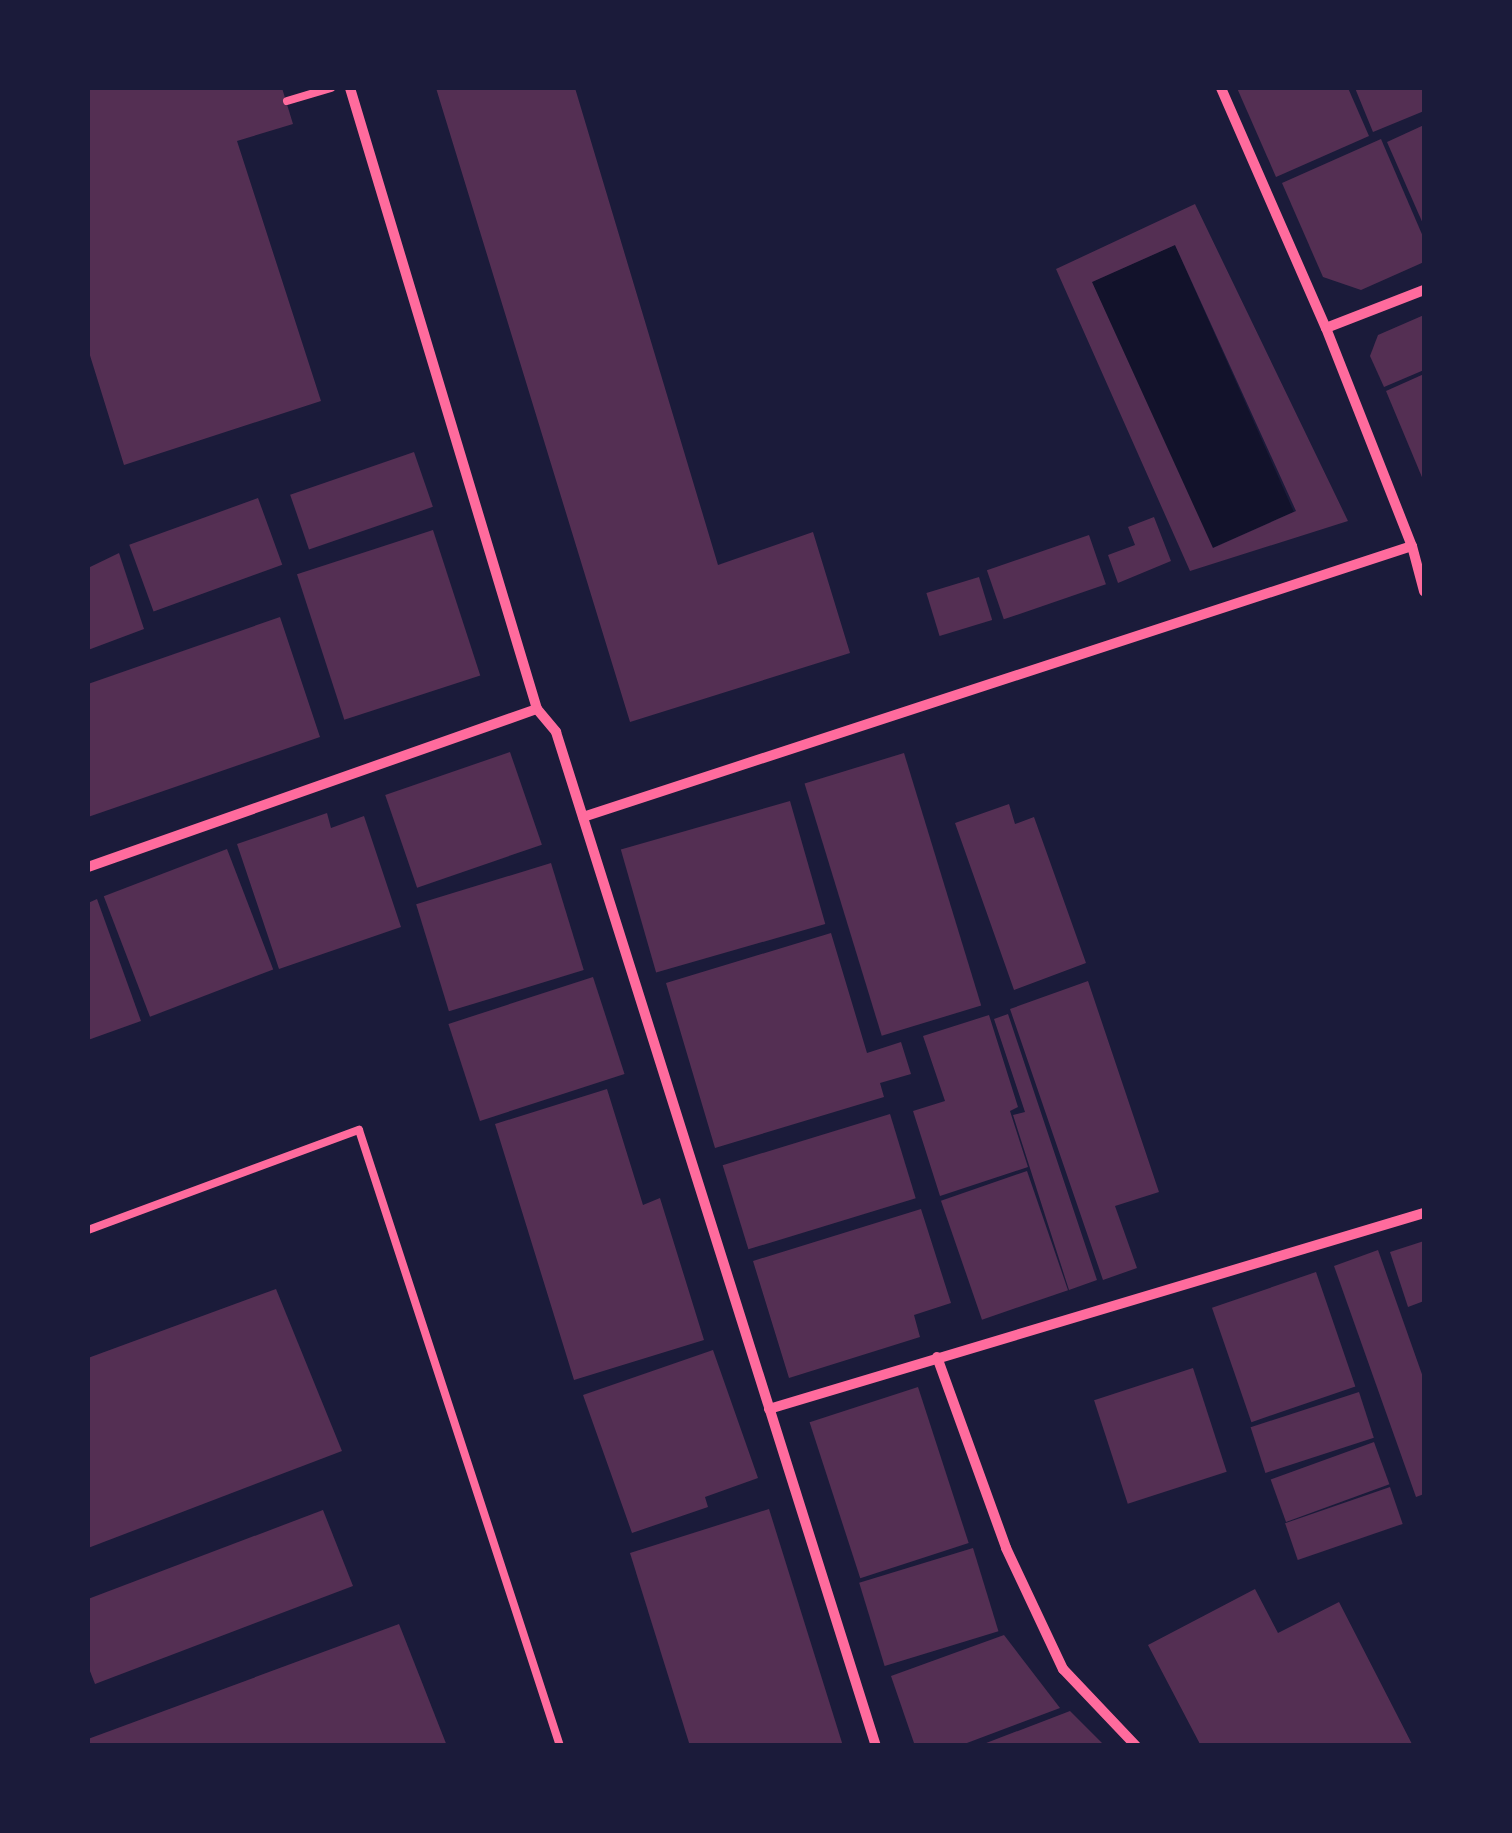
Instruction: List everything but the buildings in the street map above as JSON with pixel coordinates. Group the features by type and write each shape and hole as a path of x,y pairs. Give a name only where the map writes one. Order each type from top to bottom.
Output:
{"street":[{"path":"350,88 537,709 556,732 876,1746"},
{"path":"1221,88 1326,328 1412,546 1424,591"},
{"path":"1326,328 1424,290"},
{"path":"583,818 1412,546"},
{"path":"88,867 537,709"},
{"path":"769,1409 1424,1212"},
{"path":"937,1357 1006,1548 1063,1670 1136,1746"}],"lane":[{"path":"287,102 331,88"},
{"path":"88,1230 360,1130 560,1746"}],"shaded area":[{"path":"1175,245 1294,512 1211,549 1092,282"}]}
